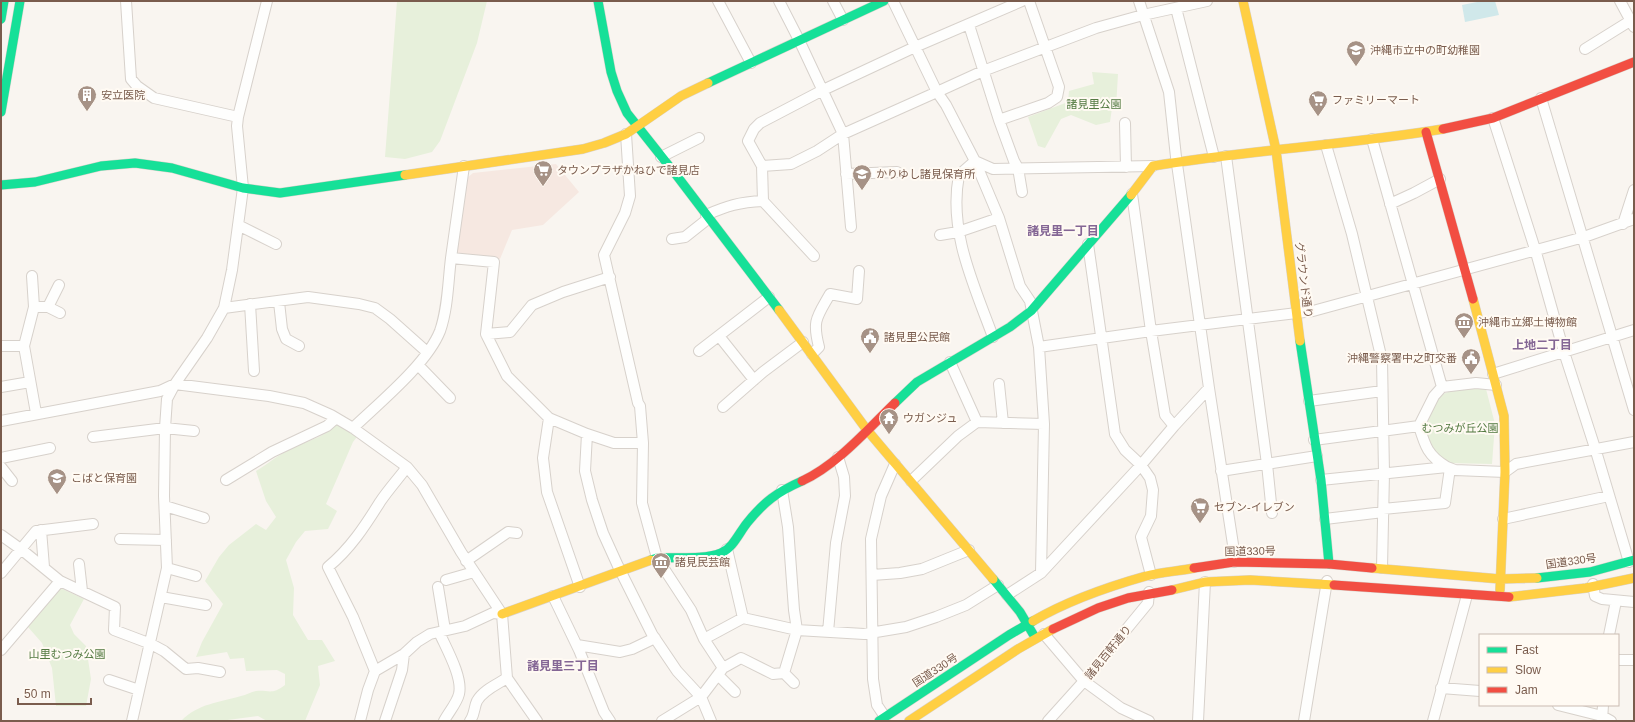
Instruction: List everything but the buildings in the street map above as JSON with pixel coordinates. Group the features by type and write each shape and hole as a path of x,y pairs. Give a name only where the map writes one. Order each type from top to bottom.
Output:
{"main road":[{"path":"1,19 4,1"},
{"path":"1,112 20,1"},
{"path":"598,1 611,72 624,108 636,127 661,157 769,297 867,430 998,585 1028,625 1039,636"},
{"path":"1,185 46,180 106,165 149,163 180,168 261,192 280,193 583,149 604,143 626,134 681,96 884,1"},
{"name":"グラウンド通り","path":"1244,1 1276,150 1296,313 1321,480 1329,564"},
{"path":"502,614 657,558 702,558 722,553 764,504 782,490 811,477 832,463 917,382 993,337 1020,320 1031,311 1132,194 1153,166 1214,157 1426,132 1493,118 1634,62"},
{"path":"1426,132 1504,416 1505,472 1500,579 1501,597"},
{"name":"国道330号","path":"882,719 1050,611 1083,596 1149,575 1234,562 1329,564 1500,579 1537,578 1590,572 1632,561"},
{"path":"909,721 1039,636 1060,625 1098,608 1128,598 1149,595 1205,582 1250,580 1327,584 1501,597 1527,596 1617,583 1634,578"}],"street":[{"path":"126,1 131,79 137,86 154,98 238,117"},
{"path":"132,721 151,644 167,568 164,506 167,399 175,384 207,338 224,308 232,270 244,188 237,126 238,117 267,1"},
{"path":"718,1 751,63"},
{"path":"779,1 843,134 851,227"},
{"path":"833,1 843,20"},
{"path":"893,1 937,92 946,105 975,161 999,218 1020,286 1030,301 1039,347 1044,424 1042,573"},
{"path":"814,256 763,201 762,166 748,141 754,129 760,123 823,90 915,47 1022,1"},
{"path":"999,120 1048,103 1056,97 1059,87 1029,1"},
{"path":"1139,1 1169,92 1177,162 1208,388 1234,551 1234,562"},
{"path":"762,166 791,164 817,151 843,134 983,71 1096,28 1143,15 1176,8 1193,2 1207,1"},
{"path":"1586,49 1632,24 1620,1"},
{"path":"1176,8 1214,157"},
{"path":"969,25 999,120 1018,168 1022,192"},
{"path":"1541,98 1584,237 1634,410"},
{"path":"1493,118 1535,249 1564,352 1609,496 1632,561"},
{"path":"1125,123 1126,167"},
{"path":"626,134 630,196 625,213 604,255 638,403 640,406 643,443 642,503 657,558 691,610 721,672 735,692"},
{"path":"661,157 698,138"},
{"path":"1372,139 1442,387"},
{"path":"1326,144 1352,234 1382,360 1384,473 1382,568"},
{"path":"1226,156 1267,464 1272,513"},
{"path":"975,161 993,169 1153,166"},
{"path":"975,161 959,174 955,192 958,232 979,302 993,337"},
{"path":"353,428 418,365 440,332 445,313 464,166"},
{"path":"846,174 896,172"},
{"path":"1390,204 1440,179"},
{"path":"1622,224 1634,190"},
{"path":"1132,194 1151,331 1166,415 1174,426"},
{"path":"672,239 685,238 707,217 730,205 763,201"},
{"path":"940,235 958,232 999,218"},
{"path":"1039,347 1248,318 1313,311 1465,270 1535,249 1584,237 1634,220"},
{"path":"238,225 276,244"},
{"path":"1088,244 1115,434 1125,450 1141,465 1150,478 1153,490 1151,516 1141,537 1149,575 1149,595"},
{"path":"451,258 494,262 486,334 508,376 549,418 587,434 614,443 643,443"},
{"path":"812,354 819,347 815,329 816,320 830,294 857,299 859,271"},
{"path":"32,276 34,308 24,346 36,413"},
{"path":"486,334 510,332 532,305 563,292 610,277"},
{"path":"48,307 59,285"},
{"path":"224,308 308,297 359,304 375,308 390,319 427,352"},
{"path":"699,351 769,297"},
{"path":"279,302 282,329 286,339 299,346"},
{"path":"250,304 254,371"},
{"path":"34,308 48,307 60,313"},
{"path":"1493,374 1634,330"},
{"path":"719,336 754,380"},
{"path":"723,407 754,380 803,342"},
{"path":"1,346 24,346"},
{"path":"950,362 977,422"},
{"path":"418,365 450,398"},
{"path":"1,387 30,382"},
{"path":"1496,385 1476,383 1442,387 1434,396 1419,426 1428,452 1438,461 1455,470 1505,472 1516,464 1595,448 1634,442"},
{"path":"1,421 36,413 160,391 175,384 269,396 304,403 336,418 353,428 407,467 422,485 466,561 502,614 508,678 537,721"},
{"path":"999,384 1003,423"},
{"path":"1007,596 1042,573 1141,465 1208,388"},
{"path":"1308,400 1382,391"},
{"path":"226,480 272,452 327,426 336,418"},
{"path":"549,418 543,458 547,492 580,587"},
{"path":"911,481 958,436 977,422 1044,424"},
{"path":"1314,440 1419,426"},
{"path":"93,437 165,428 194,431"},
{"path":"587,434 585,471 592,500 603,533 655,638 677,671 700,697 711,721"},
{"path":"1,458 50,448"},
{"path":"1221,471 1317,456"},
{"path":"828,632 836,543 845,496 844,477 838,457"},
{"path":"882,719 877,705 873,679 871,539 881,496 895,464"},
{"path":"1,467 12,481"},
{"path":"375,671 352,617 328,567 343,554 369,521 407,467"},
{"path":"1321,480 1448,467"},
{"path":"1325,519 1383,510 1445,503 1448,467"},
{"path":"782,490 788,527 793,602 797,630 784,673"},
{"path":"1503,519 1609,496"},
{"path":"164,506 204,518"},
{"path":"1,573 22,550 36,531 93,524"},
{"path":"41,530 44,567"},
{"path":"466,561 508,532 517,533"},
{"path":"1,536 22,550 60,581 115,607 114,630 151,644 164,651 186,668 198,668 220,672"},
{"path":"120,539 166,540"},
{"path":"727,549 743,618"},
{"path":"872,575 900,573 922,569 969,550"},
{"path":"79,564 82,591"},
{"path":"1304,721 1329,564"},
{"path":"167,568 196,576"},
{"path":"446,580 474,572"},
{"path":"1590,572 1595,596 1602,599 1634,602"},
{"path":"1,650 60,581"},
{"path":"1198,721 1205,582"},
{"path":"704,638 743,618 797,630 864,634 906,627 966,605 998,585"},
{"path":"438,587 442,631 456,670 459,686 459,694 444,721"},
{"name":"諸見百軒通り","path":"1048,721 1148,603 1149,595"},
{"path":"1433,721 1467,595"},
{"path":"553,596 577,645 604,712 610,721"},
{"path":"161,597 206,605"},
{"path":"1609,634 1616,601"},
{"path":"360,721 368,690 375,671 404,654 417,642 430,634 465,626 493,613 502,614"},
{"path":"1039,636 1084,680 1121,708 1149,721"},
{"path":"577,645 620,652 632,649 655,638"},
{"path":"385,721 402,670 404,654"},
{"path":"662,721 700,697 721,672 742,658 773,674 784,673"},
{"path":"1619,660 1634,660"},
{"path":"784,673 794,683"},
{"path":"470,721 474,716 477,701 485,692 508,678"},
{"path":"110,680 139,690"},
{"path":"1441,688 1479,691"},
{"path":"1561,706 1605,719 1603,706"}],"shaded area":[{"path":"556,164 579,192 543,225 512,230 500,259 456,256 467,178 473,173"}],"green space":[{"path":"397,1 487,1 477,43 440,141 432,152 405,159 385,157"},
{"name":"諸見里公園","path":"1092,72 1118,74 1116,108 1112,108 1110,122 1096,125 1071,115 1061,119 1045,148 1038,146 1028,117 1068,102 1069,91 1094,84"},
{"name":"むつみが丘公園","path":"1457,389 1486,389 1495,424 1492,464 1447,463 1432,449 1425,433 1427,417 1435,401 1443,394"},
{"path":"340,419 360,433 353,442 326,504 337,511 328,529 305,531 296,542 286,560 294,588 293,615 308,640 322,640 335,661 318,666 320,685 305,721 267,721 258,716 220,721 181,721 195,710 209,704 243,696 256,691 274,691 285,685 285,674 277,670 246,671 244,658 230,659 227,652 196,657 202,642 223,604 205,581 219,557 229,545 256,524 266,530 276,517 266,501 256,471 288,450 325,434"},
{"name":"山里むつみ公園","path":"56,586 84,599 70,625 74,634 86,646 91,679 86,706 56,706 52,668 42,643 28,627"}],"water":[{"path":"1482,1 1495,1 1499,15 1465,22 1462,5"}],"traffic: fast":[{"path":"1,19 4,1"},
{"path":"1,112 20,1"},
{"path":"598,1 611,72 617,91 627,113 779,310"},
{"path":"708,83 884,1"},
{"path":"1,185 35,182 101,166 135,163 172,168 243,188 280,193 405,175"},
{"path":"895,403 917,382 1010,327 1031,311 1131,195"},
{"path":"1300,341 1321,480 1329,564"},
{"path":"651,560 657,558 706,557 725,551 765,503 785,489 802,481"},
{"path":"1537,578 1590,572 1634,560"},
{"path":"993,579 1020,612 1033,634"},
{"path":"879,721 1009,635 1033,621"}],"traffic: slow":[{"path":"1243,1 1276,150 1300,341"},
{"path":"405,175 583,149 604,143 626,134 681,96 708,83"},
{"path":"1131,195 1153,166 1189,160 1407,135 1443,129"},
{"path":"1473,299 1504,416 1505,472 1500,590"},
{"path":"779,310 867,430 993,579"},
{"path":"502,614 651,560"},
{"path":"1033,621 1073,601 1117,585 1146,576 1194,568"},
{"path":"1372,568 1500,579 1537,578"},
{"path":"1509,597 1586,588 1634,578"},
{"path":"1172,590 1205,582 1250,580 1334,585"},
{"path":"909,721 1018,649 1053,629"}],"traffic: jam":[{"path":"1443,129 1493,118 1634,62"},
{"path":"1426,132 1473,299"},
{"path":"802,481 827,466 851,446 895,403"},
{"path":"1194,568 1234,562 1329,564 1372,568"},
{"path":"1334,585 1509,597"},
{"path":"1053,629 1098,608 1128,598 1172,590"}],"place":[{"name":"沖縄市立中の町幼稚園","path":"1356,67"},
{"name":"安立医院","path":"87,112"},
{"name":"ファミリーマート","path":"1318,117"},
{"name":"タウンプラザかねひで諸見店","path":"543,187"},
{"name":"かりゆし諸見保育所","path":"862,191"},
{"name":"沖縄市立郷土博物館","path":"1464,339"},
{"name":"諸見里公民館","path":"870,354"},
{"name":"沖縄警察署中之町交番","path":"1471,375"},
{"name":"ウガンジュ","path":"889,435"},
{"name":"こばと保育園","path":"57,495"},
{"name":"セブン-イレブン","path":"1200,524"},
{"name":"諸見民芸館","path":"661,579"}],"district":[{"name":"諸見里一丁目","path":"1063,231"},
{"name":"上地二丁目","path":"1542,345"},
{"name":"諸見里三丁目","path":"563,666"}]}
